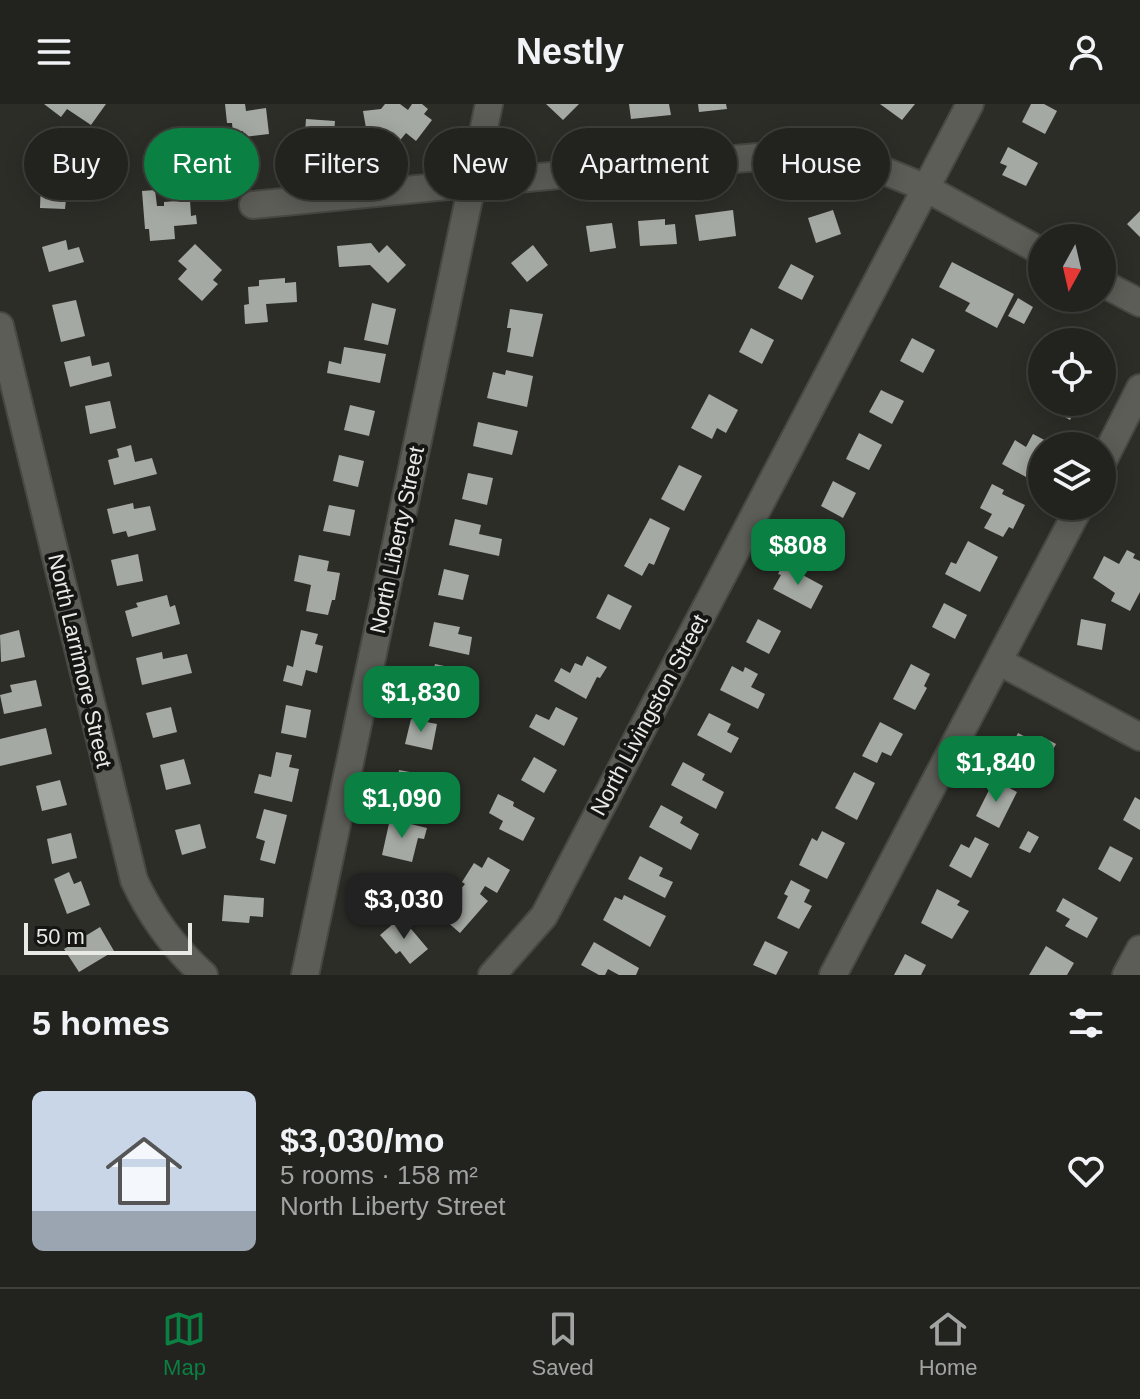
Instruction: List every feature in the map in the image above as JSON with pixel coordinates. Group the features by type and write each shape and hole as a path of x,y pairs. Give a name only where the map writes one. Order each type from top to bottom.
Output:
{"street":[{"name":"North Liberty Street","path":"484,128 489,104"},
{"name":"North Livingston Street","path":"492,975 544,916 970,104"},
{"path":"536,177 835,151 924,187 1028,244"},
{"path":"253,205 424,190"},
{"name":"North Liberty Street","path":"305,975 468,200"},
{"path":"1116,290 1140,303"},
{"name":"North Larrimore Street","path":"0,326 134,880 161,927 204,975"},
{"path":"1116,435 1140,388"},
{"path":"833,975 1073,520"},
{"path":"1000,662 1140,737"},
{"path":"1126,975 1140,949"}],"building":[{"path":"44,104 106,104 91,125 67,109 61,117"},
{"path":"225,104 245,104 246,111 266,108 269,134 259,135 259,128 232,128 232,123 227,123"},
{"path":"385,104 400,104 408,110 412,104 422,104 428,109 424,114 432,120 416,141 408,135 408,128 366,128 363,111 381,109"},
{"path":"546,104 579,104 563,120"},
{"path":"629,104 669,104 671,115 631,119"},
{"path":"698,104 726,104 727,109 699,112"},
{"path":"880,104 915,104 902,120"},
{"path":"1031,104 1044,104 1057,111 1045,134 1022,122"},
{"path":"306,119 335,121 334,128 305,128"},
{"path":"1008,147 1038,163 1026,186 1002,175 1007,166 1000,163"},
{"path":"142,191 144,200 156,200 157,206 164,206 164,202 190,200 191,216 196,215 197,224 174,226 175,239 150,241 149,229 145,229"},
{"path":"40,200 66,200 65,209 40,208"},
{"path":"733,210 736,236 699,241 695,215"},
{"path":"833,210 841,234 816,243 808,218"},
{"path":"1140,211 1140,237 1127,224"},
{"path":"665,219 665,225 675,224 677,244 640,246 638,221"},
{"path":"612,223 616,248 590,252 586,226"},
{"path":"66,240 68,250 79,247 84,262 49,272 42,247"},
{"path":"371,243 379,253 387,245 406,265 388,283 370,265 339,267 337,246"},
{"path":"195,244 222,270 213,280 218,284 202,301 178,279 187,269 178,261"},
{"path":"533,245 548,265 527,282 511,263"},
{"path":"952,262 1014,294 997,328 965,311 970,303 939,287"},
{"path":"791,264 814,276 802,300 778,288"},
{"path":"285,278 285,283 296,282 297,302 266,304 268,322 245,324 244,305 249,304 248,287 259,286 259,280"},
{"path":"1018,298 1028,304 1030,312 1024,324 1008,316"},
{"path":"76,300 85,336 61,342 52,305"},
{"path":"372,303 396,309 388,345 364,340"},
{"path":"510,309 543,314 533,357 507,352"},
{"path":"751,328 774,340 762,364 739,352"},
{"path":"912,338 935,350 923,373 900,361"},
{"path":"344,347 386,354 380,383 327,373 329,361 341,364"},
{"path":"90,356 92,366 109,362 112,376 70,387 64,362"},
{"path":"506,370 533,376 527,407 487,398 493,372 505,375"},
{"path":"881,390 904,401 892,424 869,412"},
{"path":"709,394 738,410 726,433 717,428 712,439 691,428"},
{"path":"110,401 116,428 90,434 85,406"},
{"path":"350,405 375,411 369,436 344,430"},
{"path":"478,422 518,431 512,455 473,446"},
{"path":"859,433 882,445 869,470 846,459"},
{"path":"1015,440 1026,447 1028,443 1028,478 1002,464"},
{"path":"131,445 135,462 152,458 157,474 114,485 108,460 119,457 117,449"},
{"path":"339,455 364,461 358,487 333,481"},
{"path":"679,465 702,476 684,511 661,499"},
{"path":"468,473 493,478 487,505 462,499"},
{"path":"833,481 856,493 843,518 821,506"},
{"path":"992,484 1004,490 1002,494 1025,505 1013,529 1009,527 1003,537 984,528 992,514 980,508"},
{"path":"133,503 134,509 150,506 156,530 128,537 126,531 113,534 107,509"},
{"path":"329,505 355,510 350,536 323,531"},
{"path":"650,518 670,528 654,565 649,563 642,576 624,566"},
{"path":"455,519 481,525 479,534 502,539 499,556 449,545"},
{"path":"810,526 832,537 834,532 843,537 828,566 797,550"},
{"path":"968,541 998,557 980,592 945,574 951,562 956,564"},
{"path":"1127,550 1140,561 1140,592 1130,611 1111,601 1115,593 1093,578 1104,556 1119,564"},
{"path":"138,554 143,581 117,586 111,560"},
{"path":"299,555 329,561 327,571 340,573 335,600 332,600 328,615 306,611 311,585 294,581"},
{"path":"786,566 823,586 811,609 773,589 781,575 778,574 781,568"},
{"path":"444,569 469,575 463,600 438,595"},
{"path":"608,594 632,606 620,630 596,618"},
{"path":"167,595 170,607 175,605 180,624 132,637 125,611 138,607 136,603"},
{"path":"944,603 967,615 955,639 932,627"},
{"path":"758,619 781,631 769,654 746,642"},
{"path":"1081,619 1106,624 1102,650 1077,645"},
{"path":"434,622 460,627 458,634 472,637 469,655 429,646"},
{"path":"19,630 25,657 1,662 0,635"},
{"path":"301,630 318,634 315,644 323,646 317,673 306,670 302,686 283,681 287,665 293,667"},
{"path":"162,652 163,659 187,654 192,673 142,685 136,658"},
{"path":"587,656 607,667 600,678 597,677 586,699 554,681 561,668 570,673 575,663 582,666"},
{"path":"435,664 449,667 446,680 461,683 457,704 415,694 421,669 433,672"},
{"path":"911,664 930,674 924,686 927,688 915,710 893,699"},
{"path":"732,666 743,672 745,667 758,674 751,687 765,694 758,709 720,690"},
{"path":"36,680 42,706 4,714 0,695 12,692 10,685"},
{"path":"286,705 311,710 306,738 281,733"},
{"path":"171,707 177,732 153,738 146,713"},
{"path":"556,707 578,718 564,746 529,727 536,714 549,720"},
{"path":"709,713 731,724 727,732 739,738 731,753 697,735"},
{"path":"411,719 437,724 432,750 405,744"},
{"path":"880,722 903,734 891,756 882,752 877,763 862,756"},
{"path":"46,728 52,754 0,766 0,739"},
{"path":"1018,733 1037,743 1041,736 1056,744 1040,774 1006,757"},
{"path":"276,752 292,755 289,767 299,769 292,802 254,793 259,774 271,777"},
{"path":"534,757 557,770 544,793 521,780"},
{"path":"184,759 191,784 166,790 160,765"},
{"path":"683,762 705,774 702,780 724,792 716,809 671,785"},
{"path":"399,770 426,775 421,800 395,795"},
{"path":"854,772 875,783 857,820 835,808"},
{"path":"60,780 67,805 42,811 36,786"},
{"path":"994,780 1017,792 999,828 976,816"},
{"path":"498,794 535,818 523,841 499,829 503,821 489,813"},
{"path":"1135,797 1140,800 1140,830 1123,820"},
{"path":"661,805 683,817 680,823 699,834 691,850 649,827"},
{"path":"264,809 287,815 275,864 260,860 265,841 256,838"},
{"path":"390,819 427,828 424,839 418,838 412,862 382,855"},
{"path":"200,824 206,848 182,855 175,830"},
{"path":"822,831 845,843 827,879 799,865 812,838 817,841"},
{"path":"1028,831 1039,837 1030,853 1019,848"},
{"path":"71,833 77,858 52,864 47,839"},
{"path":"975,837 989,844 971,878 949,866 961,844 969,848"},
{"path":"1110,846 1133,858 1120,882 1098,869"},
{"path":"640,856 663,868 659,876 673,882 665,898 628,879"},
{"path":"488,857 510,870 497,893 485,886 480,894 488,901 460,933 439,915 439,909 443,904 448,904 465,884 462,882 474,863 482,868"},
{"path":"69,872 74,884 81,881 90,905 67,914 54,879"},
{"path":"791,880 810,890 804,902 812,906 799,929 777,918 788,896 784,894"},
{"path":"937,889 960,901 957,905 969,911 952,939 921,923"},
{"path":"224,895 264,898 263,917 250,916 249,923 222,921"},
{"path":"624,895 666,916 650,947 603,920 615,897 622,900"},
{"path":"1063,898 1098,918 1087,938 1065,926 1070,919 1056,911"},
{"path":"401,917 428,949 410,964 400,951 396,954 380,935"},
{"path":"100,927 114,951 79,972 64,949"},
{"path":"765,941 788,952 776,975 753,965"},
{"path":"594,942 639,968 636,975 619,975 608,969 605,975 599,975 581,965"},
{"path":"1046,946 1074,963 1067,975 1029,975"},
{"path":"905,954 926,965 921,975 894,975"}]}
